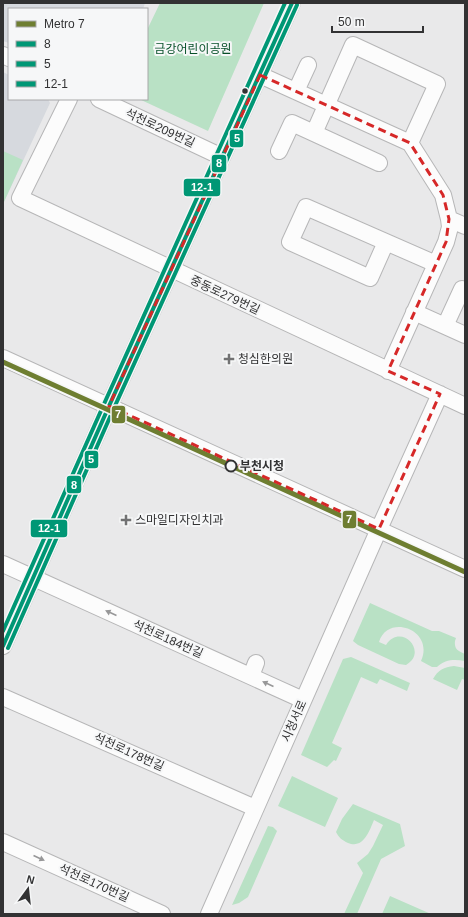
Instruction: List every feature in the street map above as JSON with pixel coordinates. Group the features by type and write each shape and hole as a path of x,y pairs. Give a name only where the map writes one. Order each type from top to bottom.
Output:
{"street":[{"path":"3,646 109,406 292,3"},
{"path":"314,133 353,45 437,84 410,143"},
{"path":"296,91 308,65"},
{"path":"260,74 410,143 443,195 450,227 446,242 388,371"},
{"name":"중동로279번길","path":"69,100 20,198 171,270 465,406"},
{"name":"석천로209번길","path":"101,100 222,157"},
{"path":"279,151 292,123 379,163"},
{"path":"386,242 370,278 290,242 306,207 386,242 436,264"},
{"path":"449,219 465,226"},
{"path":"445,326 462,289"},
{"path":"414,312 465,335"},
{"path":"3,358 465,569"},
{"name":"시청서로","path":"209,914 440,394"},
{"name":"석천로184번길","path":"3,564 254,669 303,700"},
{"name":"석천로178번길","path":"3,697 255,808"},
{"name":"석천로170번길","path":"3,842 162,914"}],"highlighted area":[{"path":"260,75 410,143 443,195 449,219 446,242 388,371 440,394 379,529 109,406"}],"shaded area":[{"path":"3,3 145,3 143,8 8,8 8,43 3,41"},
{"path":"3,72 8,74 8,100 48,100 50,103 3,204"}],"green space":[{"name":"금강어린이공원","path":"160,3 264,3 208,131 141,100 148,100 148,28"},
{"path":"3,151 23,160 3,204"},
{"path":"370,603 432,631 439,631 456,638 456,648 458,651 465,654 465,661 450,660 443,662 437,667 432,667 421,661 424,650 422,641 409,629 400,627 391,628 384,633 379,642 386,645 392,639 399,637 405,638 410,642 414,647 415,653 406,665 399,664 358,645 353,641"},
{"path":"351,657 410,683 407,691 380,679 377,684 361,677 332,743 342,748 336,761 334,760 327,767 301,755 343,659"},
{"path":"454,666 465,668 465,680 462,679 457,690 433,679 437,673 447,667"},
{"path":"292,776 338,798 325,827 278,806"},
{"path":"353,804 400,824 405,846 381,859 357,914 344,914 363,873 357,863 368,854 383,825 374,820 365,838 358,844 348,843 342,840 336,832 342,819"},
{"path":"268,826 273,827 277,831 248,897 239,903 232,905"},
{"path":"390,896 431,914 382,914"}],"metro line":[{"name":"7","path":"3,362 465,572"}],"transit line":[{"name":"12-1","path":"3,631 285,3"},
{"name":"8","path":"3,646 109,406 292,3"},
{"name":"5","path":"8,648 114,408 297,5"}],"place":[{"name":"청심한의원","path":"229,359"},
{"name":"부천시청","path":"231,466"},
{"name":"스마일디자인치과","path":"126,520"}]}
